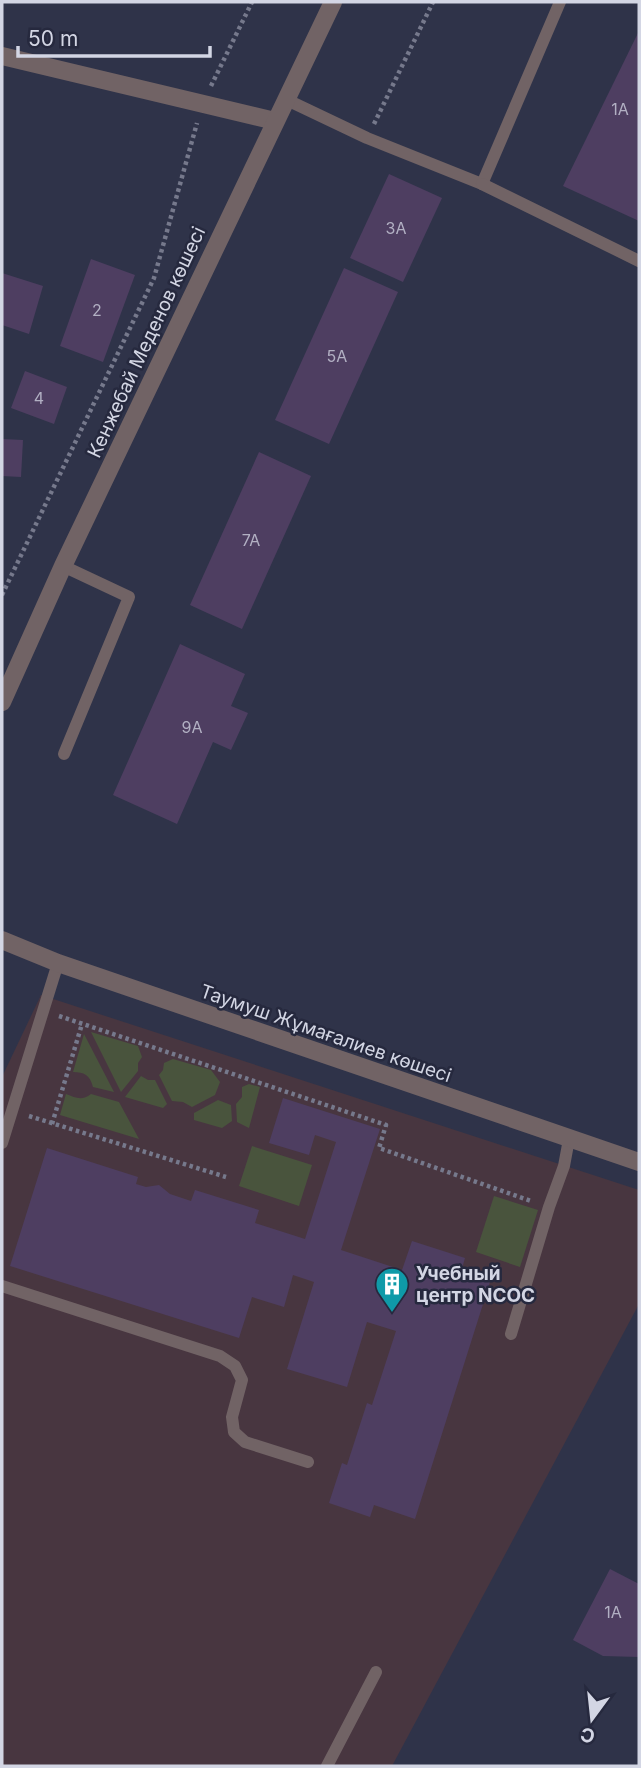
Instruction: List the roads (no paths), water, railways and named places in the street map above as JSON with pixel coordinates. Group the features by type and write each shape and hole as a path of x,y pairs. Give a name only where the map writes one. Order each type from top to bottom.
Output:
{"street":[{"name":"Кенжебай Меденов көшесі","path":"2,702 63,566 285,99 334,2"},
{"path":"2,56 275,121"},
{"name":"Таумуш Жұмағалиев көшесі","path":"2,940 58,963 639,1162"}],"lane":[{"path":"482,184 560,2"},
{"path":"285,99 368,138 482,184 639,261"},
{"path":"63,566 129,597 64,754"},
{"path":"2,1143 58,963"},
{"path":"511,1334 564,1166 569,1139"},
{"path":"2,1286 220,1356 235,1366 242,1380 232,1417 234,1432 246,1442 308,1462"},
{"path":"327,1766 376,1672"}],"place":[{"name":"Учебный центр NCOC","path":"392,1314"}]}
